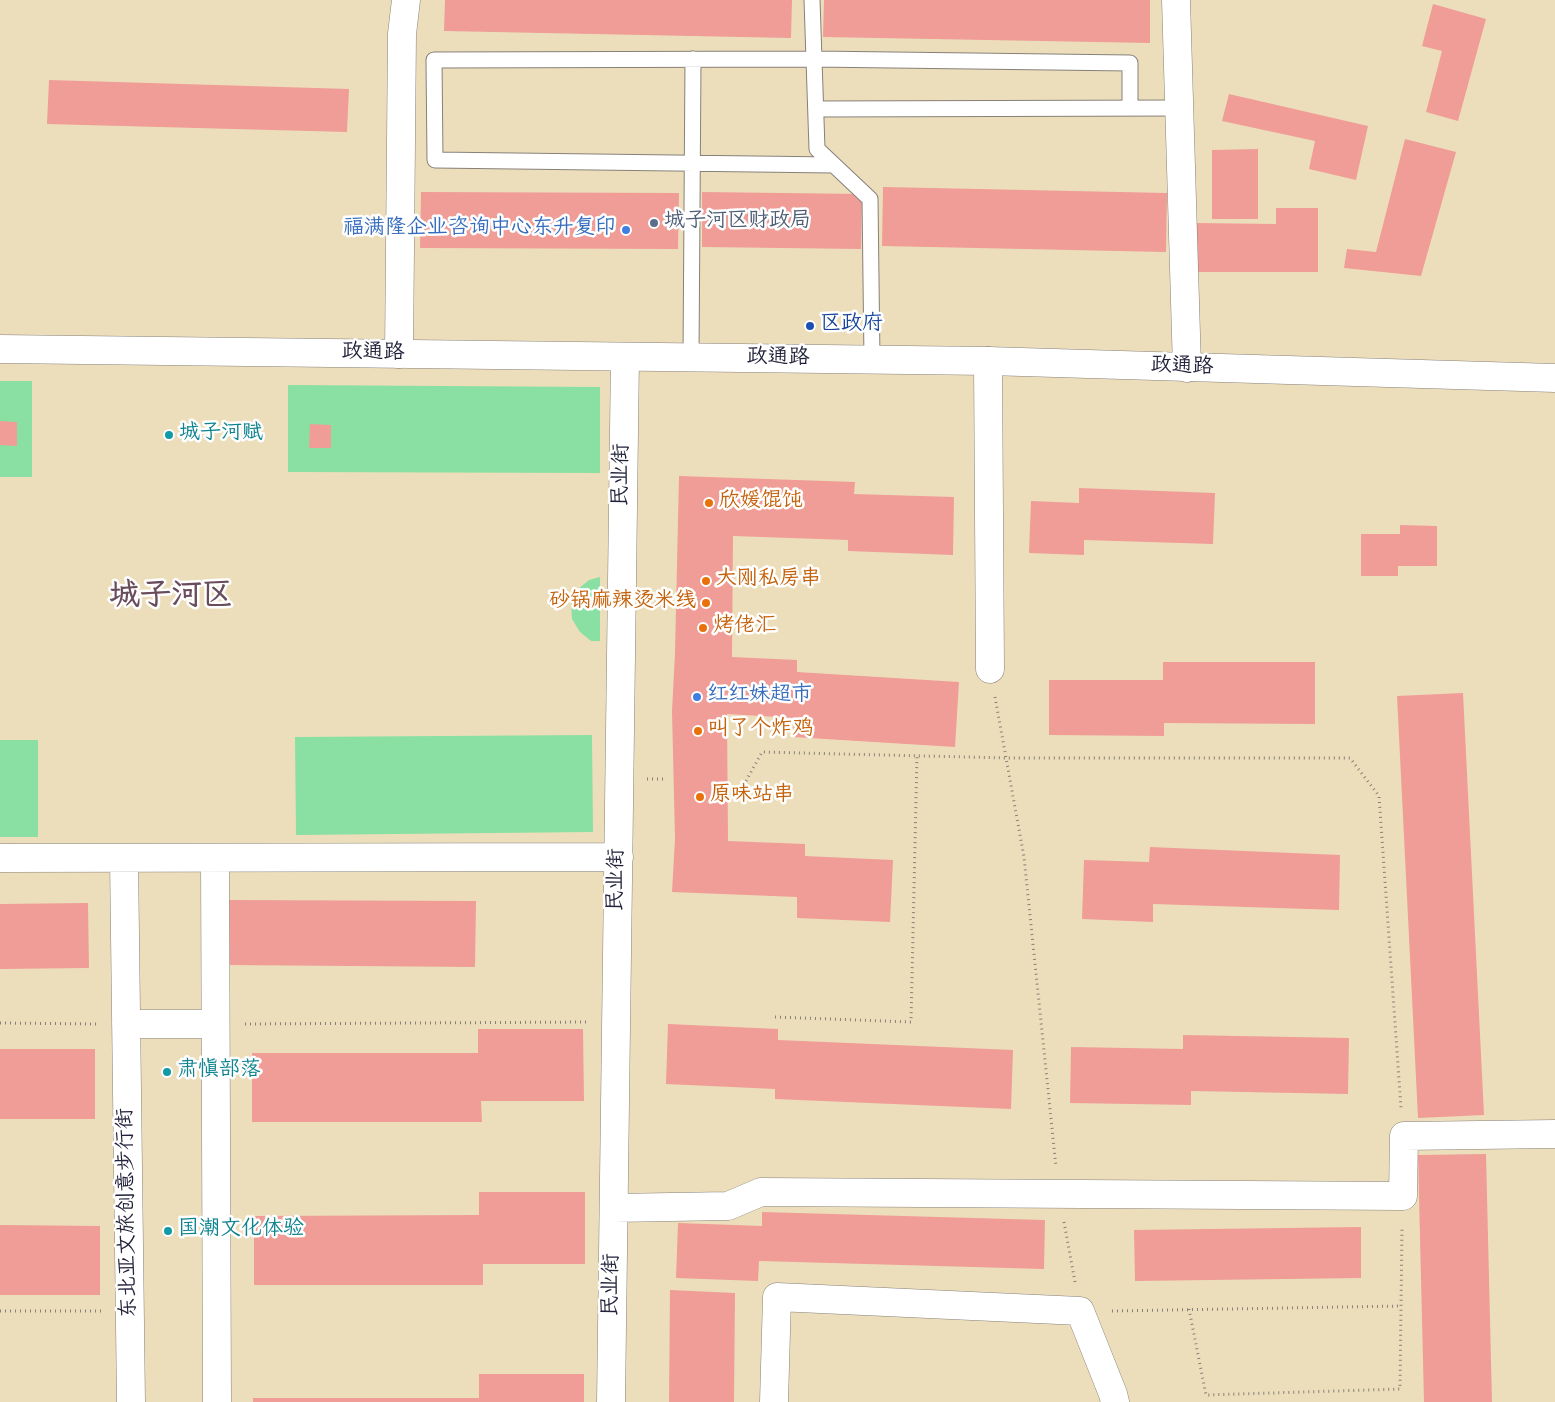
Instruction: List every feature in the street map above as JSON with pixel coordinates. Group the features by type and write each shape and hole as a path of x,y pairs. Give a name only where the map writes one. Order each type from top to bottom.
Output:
{"street":[{"path":"399,354 402,34 406,0"},
{"path":"1176,0 1187,368"},
{"name":"政通路","path":"0,349 988,362 1555,378"},
{"name":"民业街","path":"611,1402 625,357"},
{"path":"988,362 990,669"},
{"path":"0,858 619,857"},
{"name":"东北亚文旅创意步行街","path":"124,858 132,1402"},
{"path":"215,858 217,1402"},
{"path":"126,1024 215,1024"},
{"path":"614,1208 728,1206 761,1192 1403,1196 1404,1136 1555,1134"},
{"path":"774,1402 777,1297 1080,1311 1115,1402"}],"lane":[{"path":"812,0 817,149 870,199 872,360"},
{"path":"691,358 693,59"},
{"path":"834,165 435,160 434,60 814,59 1130,64 1130,108"},
{"path":"816,109 1180,108"}],"path":[{"path":"990,669 1024,856 1059,1194 1080,1311 1401,1306"},
{"path":"746,782 762,752 1006,758 1350,758 1379,796 1404,1136"},
{"path":"774,1017 911,1022 917,756"},
{"path":"215,1024 616,1022"},
{"path":"0,1023 126,1024"},
{"path":"1189,1309 1206,1395 1400,1389 1403,1196"},
{"path":"0,1311 130,1311"}],"green space":[{"path":"0,381 32,381 32,477 0,477"},
{"path":"288,385 600,387 600,473 288,472"},
{"path":"600,577 600,641 591,641 580,632 572,619 571,602 578,589 589,580"},
{"path":"592,735 593,832 296,835 295,737"},
{"path":"0,740 38,740 38,837 0,837"}],"building":[{"path":"445,0 792,0 791,38 444,31"},
{"path":"824,0 1150,0 1150,43 823,37"},
{"path":"1433,4 1486,19 1458,121 1426,112 1442,51 1422,46"},
{"path":"49,80 349,89 347,132 47,124"},
{"path":"1229,94 1368,126 1356,180 1309,169 1315,141 1222,121"},
{"path":"1405,139 1456,152 1421,276 1344,268 1347,249 1376,252"},
{"path":"1258,149 1258,219 1212,219 1212,150"},
{"path":"883,187 1167,193 1166,252 882,246"},
{"path":"421,192 679,193 678,249 420,248"},
{"path":"702,192 862,194 861,249 702,247"},
{"path":"1276,208 1318,208 1318,272 1196,272 1196,223 1276,224"},
{"path":"0,421 17,422 17,446 0,445"},
{"path":"310,424 331,425 331,448 309,448"},
{"path":"679,476 855,482 854,494 954,497 953,555 848,551 848,540 733,536 732,657 797,660 797,672 959,682 955,747 793,737 794,718 727,714 728,841 805,844 805,856 893,860 890,922 797,918 797,897 672,892 675,839 672,711"},
{"path":"1079,488 1215,493 1213,544 1084,540 1084,555 1029,553 1031,501 1079,503"},
{"path":"1400,525 1437,526 1437,566 1398,566 1398,576 1361,576 1361,534 1400,534"},
{"path":"1163,662 1315,662 1315,724 1164,723 1164,736 1049,735 1049,680 1163,680"},
{"path":"1463,693 1484,1115 1418,1118 1397,696"},
{"path":"1150,847 1340,855 1339,910 1153,904 1153,922 1082,919 1084,860 1149,862"},
{"path":"227,900 476,901 475,967 226,965"},
{"path":"88,903 89,968 0,969 0,904"},
{"path":"668,1024 778,1029 778,1040 1013,1050 1011,1109 775,1099 775,1089 666,1084"},
{"path":"478,1029 583,1029 584,1101 481,1101 482,1122 252,1122 252,1053 478,1053"},
{"path":"1183,1035 1349,1038 1348,1094 1191,1091 1191,1105 1070,1103 1071,1047 1183,1049"},
{"path":"0,1049 95,1049 95,1119 0,1119"},
{"path":"1486,1154 1492,1402 1424,1402 1418,1155"},
{"path":"479,1192 585,1192 585,1264 483,1264 483,1285 254,1285 254,1216 479,1215"},
{"path":"762,1212 1045,1220 1044,1269 759,1261 758,1281 676,1278 678,1223 762,1226"},
{"path":"0,1225 100,1226 100,1295 0,1295"},
{"path":"1361,1227 1361,1278 1135,1281 1134,1230"},
{"path":"670,1290 735,1293 734,1402 669,1402"},
{"path":"479,1374 584,1374 584,1402 253,1402 253,1398 479,1398"}],"place":[{"name":"城子河区财政局","path":"654,223"},
{"name":"福满隆企业咨询中心东升复印","path":"626,230"},
{"name":"区政府","path":"810,326"},
{"name":"城子河赋","path":"169,435"},
{"name":"欣媛馄饨","path":"709,503"},
{"name":"大刚私房串","path":"706,581"},
{"name":"砂锅麻辣烫米线","path":"706,603"},
{"name":"烤佬汇","path":"703,628"},
{"name":"红红妹超市","path":"697,697"},
{"name":"叫了个炸鸡","path":"698,731"},
{"name":"原味站串","path":"700,797"},
{"name":"肃慎部落","path":"167,1072"},
{"name":"国潮文化体验","path":"168,1231"}],"district":[{"name":"城子河区","path":"171,599"}]}
